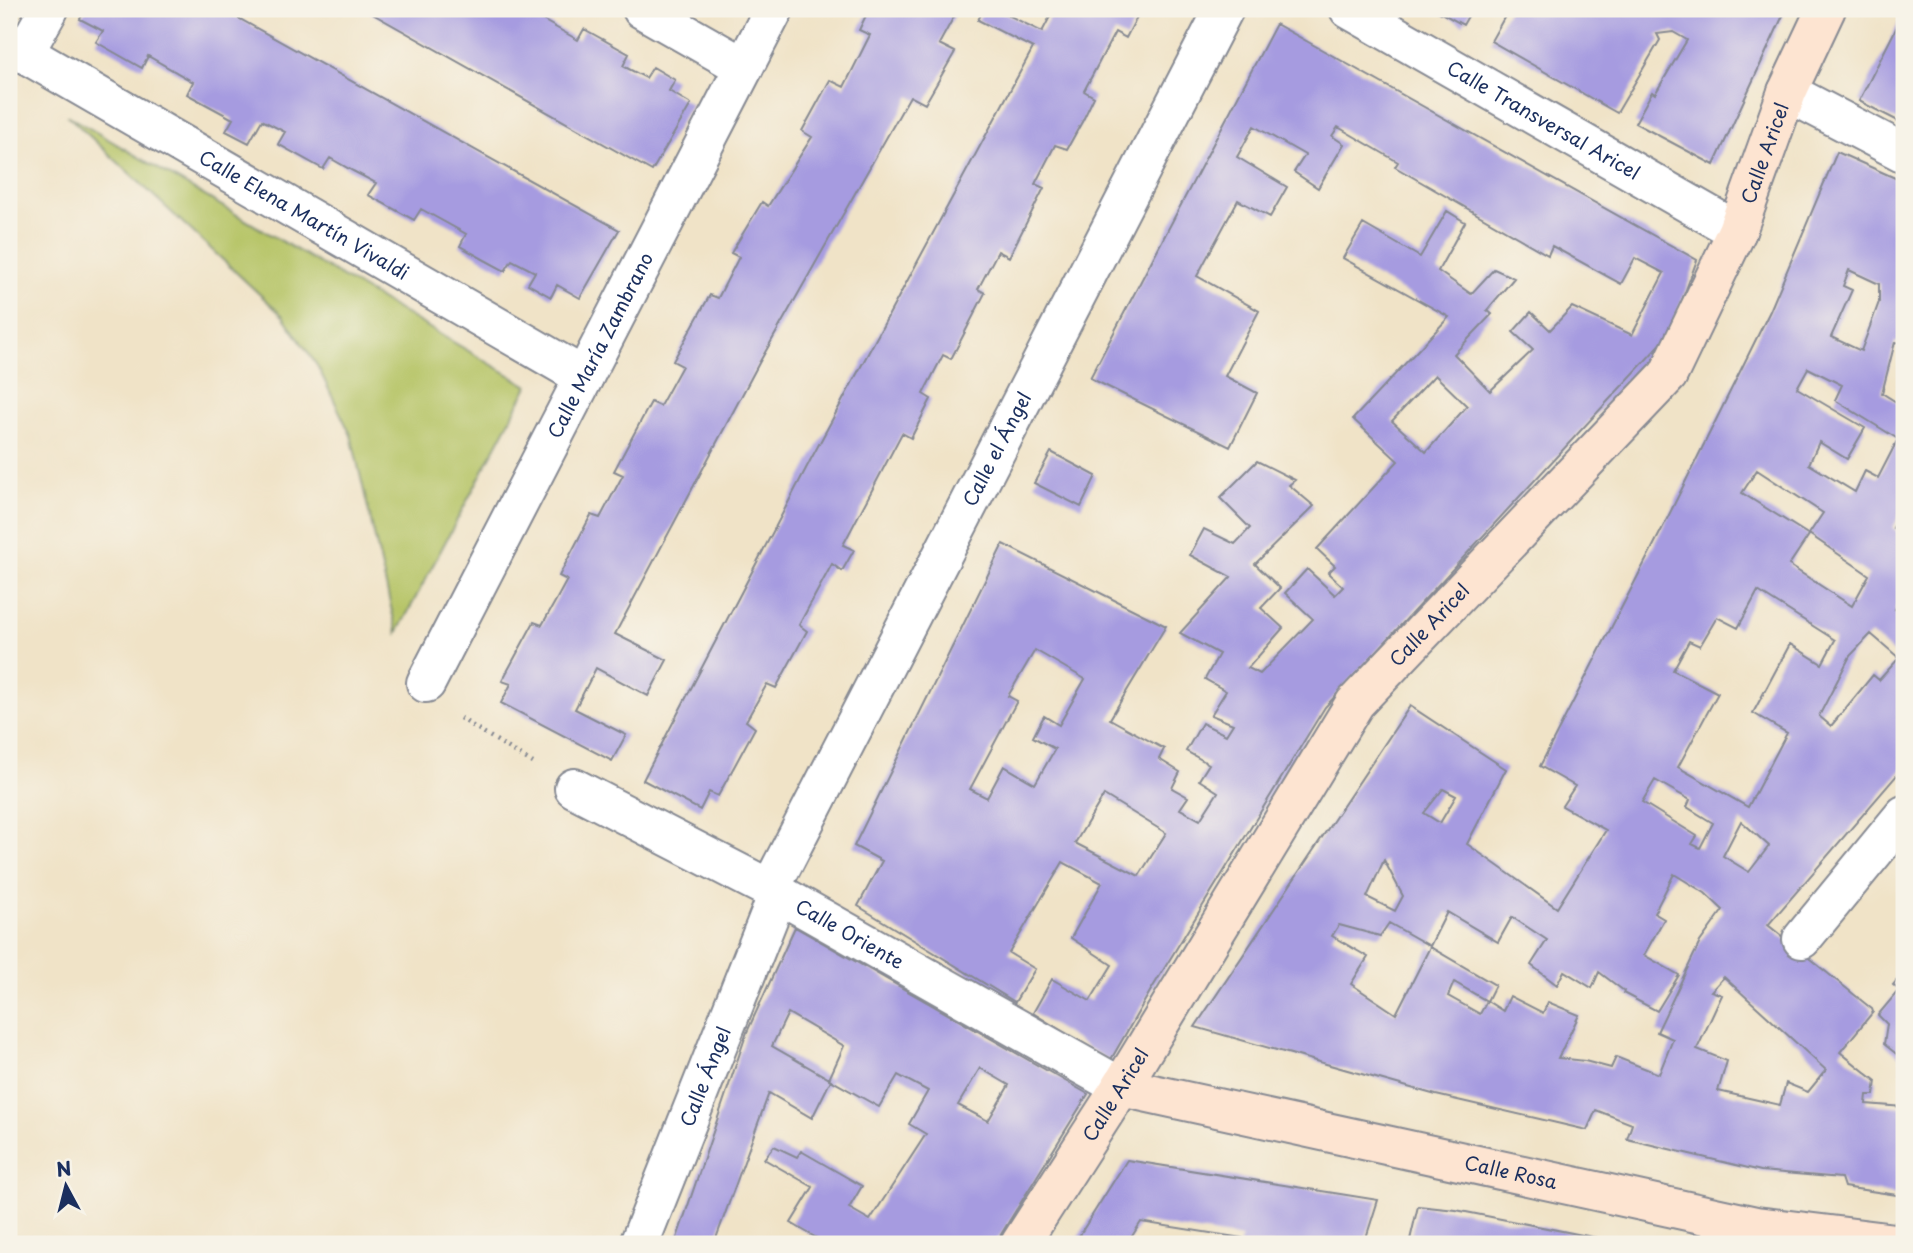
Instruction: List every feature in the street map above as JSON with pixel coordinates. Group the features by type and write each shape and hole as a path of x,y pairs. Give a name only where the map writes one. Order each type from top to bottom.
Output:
{"street":[{"name":"Calle Elena Martín Vivaldi","path":"49,9 24,53 584,377"},
{"path":"642,9 744,67"},
{"name":"Calle María Zambrano","path":"426,683 774,9"},
{"name":"Calle el Ángel","path":"771,899 1224,9"},
{"name":"Calle Transversal Aricel","path":"1349,9 1737,231"},
{"name":"Calle Aricel","path":"1020,1244 1121,1087 1355,703 1668,375 1737,231 1787,92 1826,9"},
{"path":"1787,92 1904,153"},
{"name":"Calle Oriente","path":"574,788 771,899 1121,1087"},
{"path":"1802,939 1904,815"},
{"name":"Calle Ángel","path":"639,1244 771,899"},
{"name":"Calle Rosa","path":"1121,1087 1756,1226 1903,1244"}],"path":[{"path":"426,683 445,709 574,788"}],"green space":[{"path":"67,115 528,386 397,633 351,435 318,367 283,316"}],"building":[{"path":"86,9 222,9 619,230 580,298 557,285 551,297 528,284 535,272 512,260 505,271 460,246 466,234 421,209 414,220 368,195 376,183 330,158 323,169 278,144 285,132 262,120 249,143 226,131 233,119 187,94 193,82 148,56 142,68 96,42 103,31 80,19"},
{"path":"364,9 535,9 532,14 578,40 584,29 629,54 623,66 646,78 653,67 675,80 669,91 691,104 652,171"},
{"path":"869,9 958,9 939,44 955,52 925,104 910,96 759,363 615,634 667,660 648,696 596,668 575,709 626,735 612,761 501,703 511,684 502,681 534,622 542,625 567,580 559,576 591,515 600,518 623,475 614,471 651,402 660,406 682,366 673,361 710,295 718,298 739,257 731,253 762,202 768,206 812,137 802,131 830,80 844,87 870,35 859,30"},
{"path":"984,9 996,9 1042,32 1054,9 1141,9 1126,38 1115,32 1084,91 1094,97 1083,120 1067,149 1055,145 1035,184 1044,188 1009,257 998,251 978,289 985,293 951,359 943,355 923,394 931,399 911,438 902,433 843,545 854,550 842,571 832,564 799,625 807,631 776,688 767,684 746,721 755,728 718,796 709,792 700,810 643,780 811,459 1033,48 978,20"},
{"path":"1434,9 1472,9 1463,25"},
{"path":"1509,9 1786,9 1714,165 1635,123 1687,40 1673,32 1657,34 1660,40 1617,113 1491,41"},
{"path":"1904,13 1904,124 1859,101"},
{"path":"1276,24 1697,260 1669,335 1325,707 1110,1061 1033,1013 1052,979 1090,1001 1112,965 1071,938 1102,883 1063,862 1009,953 1035,969 1015,1002 858,906 882,861 854,846 1003,544 1166,626 1110,719 1164,749 1159,759 1180,772 1172,788 1188,797 1180,809 1200,820 1218,792 1199,780 1209,764 1186,751 1202,723 1226,735 1233,724 1211,715 1226,691 1205,679 1219,654 1180,633 1231,577 1190,555 1204,529 1235,544 1250,528 1220,498 1257,461 1295,480 1289,485 1314,506 1255,564 1280,588 1261,608 1283,628 1248,668 1260,674 1313,619 1285,593 1307,569 1335,595 1343,587 1328,573 1335,566 1317,549 1398,461 1353,419 1449,317 1343,258 1363,224 1420,257 1447,211 1465,222 1438,271 1471,294 1494,269 1514,278 1487,310 1492,314 1454,354 1490,391 1533,350 1513,332 1531,312 1550,330 1572,307 1632,335 1664,273 1635,258 1621,284 1552,246 1548,255 1395,167 1398,162 1338,127 1332,136 1344,144 1318,188 1294,172 1305,155 1254,126 1237,157 1287,187 1270,217 1238,200 1197,276 1259,311 1225,376 1257,393 1230,447 1090,378","holes":["1435,375 1467,406 1426,452 1392,421","1035,650 1085,679 1059,725 1044,716 1033,737 1055,749 1035,784 1004,766 987,798 970,789 1017,701 1008,696","1104,795 1166,833 1139,876 1075,843"]},
{"path":"1837,152 1904,182 1904,343 1895,342 1882,393 1904,407 1904,506 1893,528 1904,537 1904,597 1895,609 1904,617 1904,767 1768,925 1872,1009 1873,1012 1840,1052 1876,1081 1874,1095 1867,1095 1866,1104 1904,1107 1904,1196 1844,1187 1841,1178 1761,1171 1627,1139 1632,1124 1596,1110 1587,1130 1436,1095 1195,1027 1410,706 1506,769 1467,844 1557,908 1606,830 1562,806 1575,786 1540,766 1770,311","holes":["1849,270 1879,284 1879,302 1861,351 1831,337 1852,290 1843,286","1808,368 1842,385 1835,400 1898,439 1878,478 1865,471 1855,492 1809,464 1819,442 1847,459 1865,428 1797,388","1757,470 1823,513 1809,534 1869,575 1852,606 1789,565 1809,535 1742,493","1758,591 1835,640 1822,664 1790,644 1753,713 1787,733 1748,807 1678,767 1718,693 1673,670 1689,641 1700,646 1717,617 1738,628","1871,634 1899,658 1879,680 1873,675 1831,726 1819,716 1850,656","1655,780 1690,800 1687,807 1713,823 1700,848 1692,844 1697,836 1642,802","1443,789 1456,796 1440,823 1424,813","1741,821 1769,846 1749,872 1723,856","1384,860 1403,896 1395,911 1367,897","1674,874 1705,893 1723,910 1700,942 1657,1032 1673,1039 1659,1074 1616,1057 1611,1068 1558,1058 1579,1015 1548,1002 1543,1013 1510,996 1503,1011 1487,1001 1495,985 1430,947 1396,1014 1351,984 1368,957 1332,936 1339,925 1380,936 1389,923 1430,946 1447,912 1498,942 1512,917 1547,940 1531,965 1557,985 1564,971 1592,988 1599,972 1624,991 1623,993 1657,1011 1679,975 1644,955 1664,919 1654,913","1724,977 1826,1070 1808,1092 1786,1083 1780,1105 1718,1091 1727,1061 1697,1049 1722,995 1711,991","1454,982 1487,1001 1480,1014 1448,996"]},
{"path":"1051,452 1096,476 1081,507 1034,483"},
{"path":"795,927 1088,1094 995,1244 827,1244 791,1223 813,1187 764,1159 774,1146 797,1157 801,1151 862,1186 849,1208 870,1220 926,1134 909,1124 928,1091 898,1075 879,1107 831,1080 812,1118 769,1093 714,1244 675,1244 747,1032","holes":["788,1013 844,1046 829,1079 772,1046","980,1068 1009,1085 988,1121 958,1105"]},
{"path":"1904,972 1904,1060 1884,1044 1887,1024 1878,1015 1899,990 1893,985"},
{"path":"1127,1160 1378,1200 1365,1241 1374,1244 1239,1244 1242,1238 1141,1222 1127,1244 1074,1244"},
{"path":"1418,1206 1456,1210 1628,1244 1409,1244"}]}
